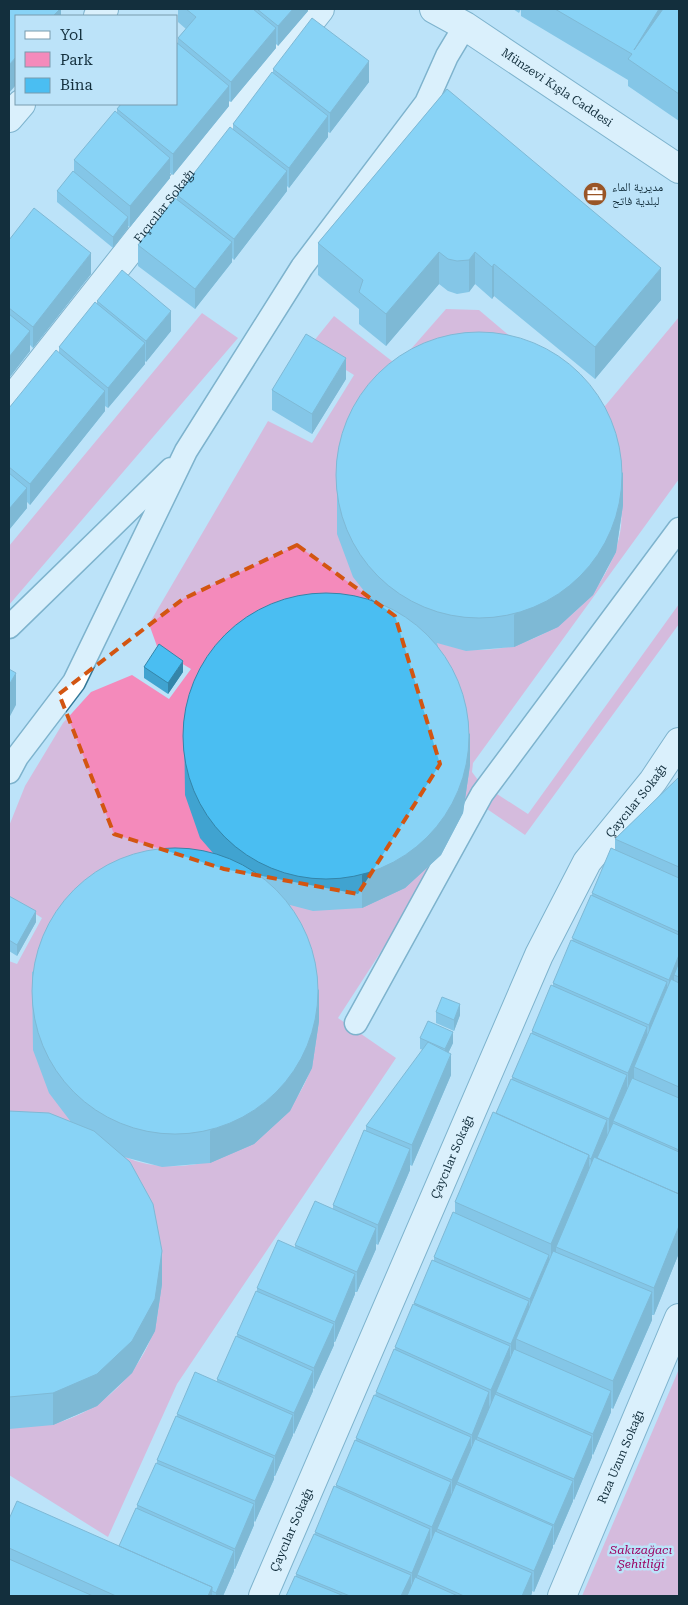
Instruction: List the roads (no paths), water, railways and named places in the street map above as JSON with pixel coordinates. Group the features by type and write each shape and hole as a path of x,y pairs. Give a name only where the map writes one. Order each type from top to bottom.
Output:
{"street":[{"name":"Fıçıcılar Sokağı","path":"9,403 320,9"},
{"name":"Münzevi Kışla Caddesi","path":"434,9 466,26 679,169"},
{"path":"9,118 20,105"},
{"name":"Çaycılar Sokağı","path":"263,1596 539,955 587,862 653,781 679,742"},
{"name":"Rıza Uzun Sokağı","path":"562,1596 679,1318"}],"lane":[{"path":"9,772 17,757 74,682 183,457 302,267 426,103 446,56 466,26"},
{"path":"9,627 183,457"},
{"path":"356,1023 482,794 679,529"}],"place":[{"name":"مديرية الماء لبلدية فاتح","path":"595,194"}],"park label":[{"name":"Sakızağacı Şehitliği","path":"641,1557"}]}
